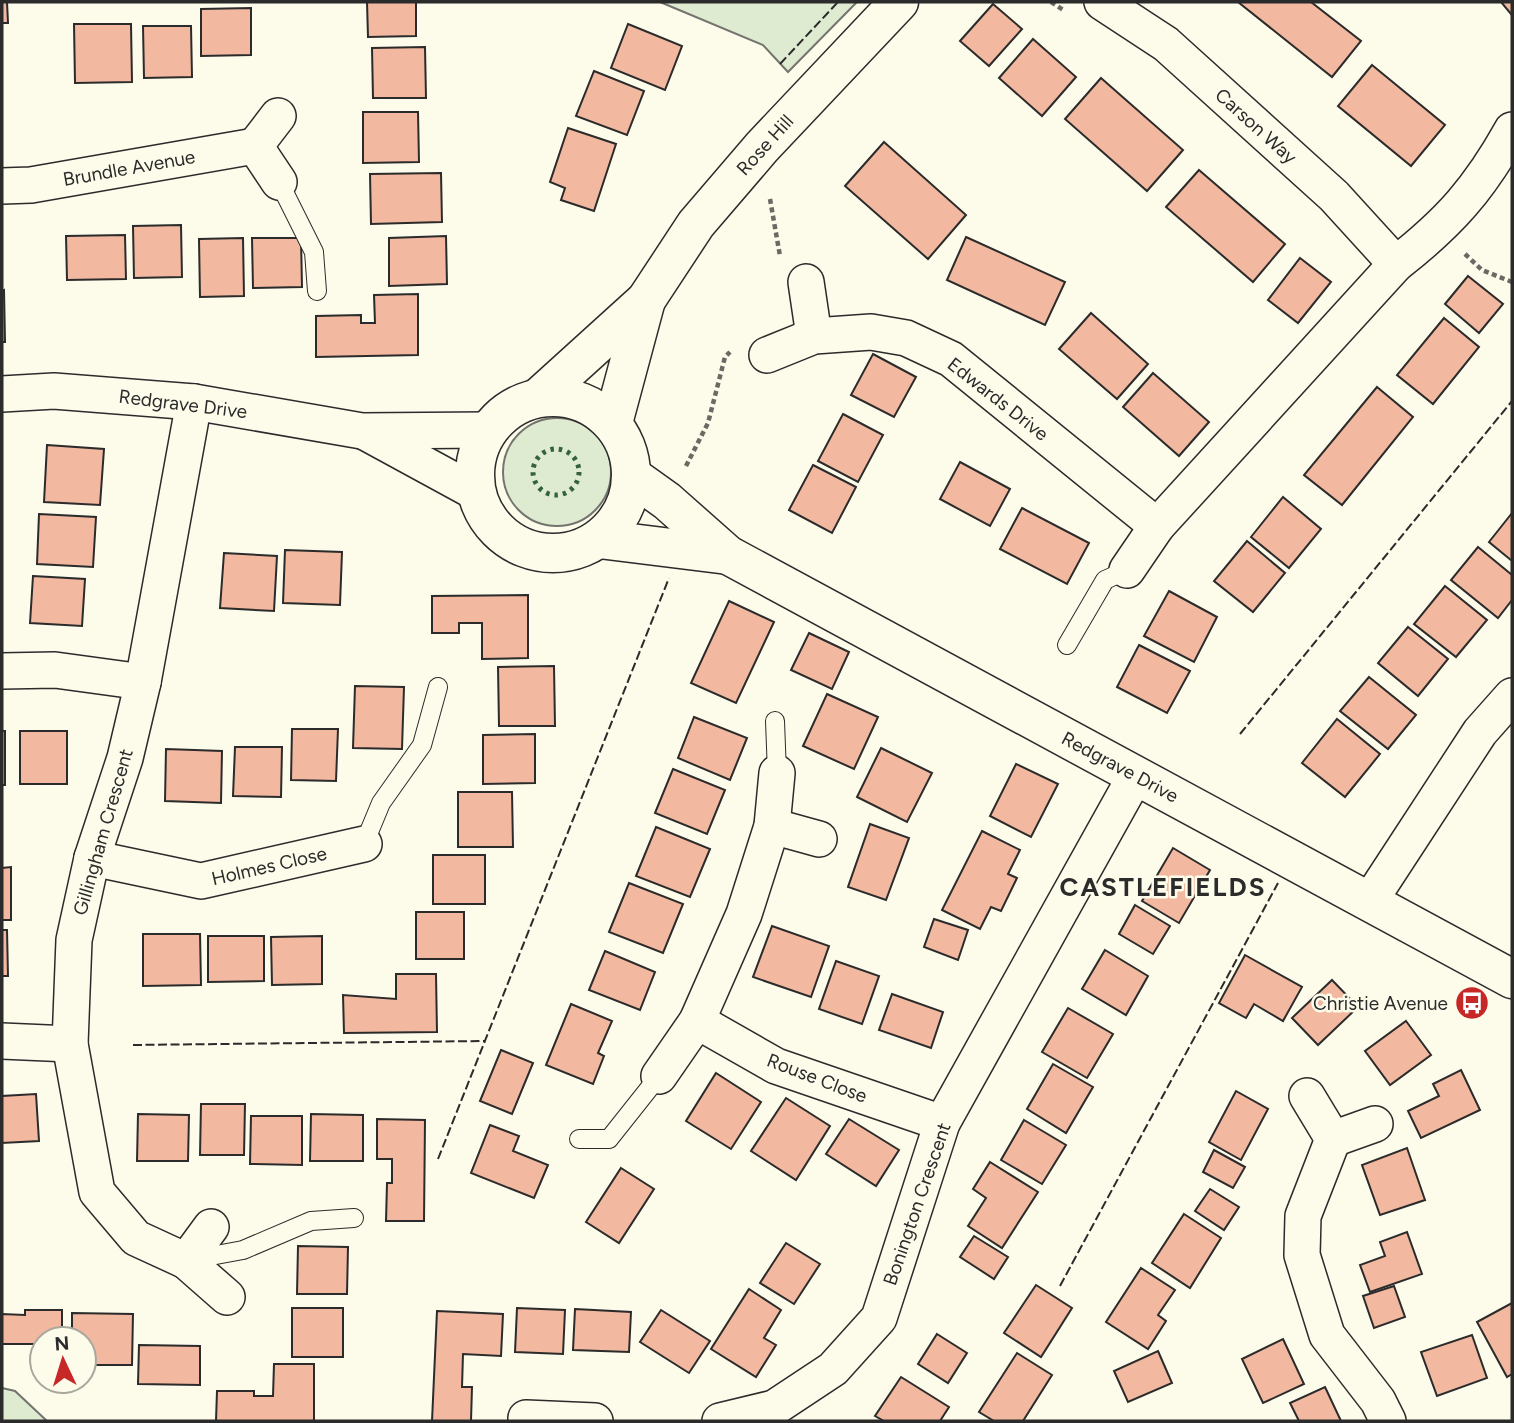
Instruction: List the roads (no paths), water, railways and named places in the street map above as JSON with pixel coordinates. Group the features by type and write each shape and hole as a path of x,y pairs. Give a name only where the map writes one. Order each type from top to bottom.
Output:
{"street":[{"name":"Rose Hill","path":"539,397 646,300 704,214 762,147 899,2"},
{"name":"Carson Way","path":"1088,9 1166,44 1334,196 1396,264"},
{"path":"278,116 255,146 279,182"},
{"path":"1126,570 1157,526 1396,264 1439,231 1488,173 1512,130"},
{"name":"Brundle Avenue","path":"2,186 31,185 255,146"},
{"path":"806,282 814,336"},
{"name":"Rose Hill","path":"613,423 646,300"},
{"name":"Edwards Drive","path":"752,349 814,336 883,334 906,338 951,359 1157,526"},
{"name":"Redgrave Drive","path":"2,394 54,391 194,402 362,431 488,430"},
{"name":"Redgrave Drive","path":"539,397 567,397 592,406 613,423 628,448 632,476 628,501 616,522 599,539 576,550 551,553 526,548 503,536 487,516 477,493 475,471 478,450 488,430 502,415 539,397"},
{"name":"Gillingham Crescent","path":"194,402 143,682 124,758 92,858 74,940 70,1044 97,1192 136,1238 186,1261 227,1297"},
{"name":"Redgrave Drive","path":"362,431 477,493"},
{"name":"Redgrave Drive","path":"632,476 667,501 728,555 1512,979"},
{"name":"Redgrave Drive","path":"599,539 728,555"},
{"path":"2,671 55,670 143,682"},
{"path":"1369,902 1480,732 1512,696"},
{"path":"659,1076 697,1021 744,914 772,826 777,773"},
{"name":"Bonington Crescent","path":"720,1421 774,1408 833,1369 878,1318 942,1123 1136,775"},
{"path":"772,826 819,839"},
{"name":"Holmes Close","path":"92,858 201,881 364,844"},
{"name":"Rouse Close","path":"697,1021 776,1066 942,1123"},
{"path":"2,1041 70,1044"},
{"path":"1307,1096 1334,1139"},
{"path":"1375,1124 1334,1139 1303,1216 1302,1255 1327,1335 1378,1401 1388,1421"},
{"path":"186,1261 211,1227"},
{"path":"526,1418 595,1421"}],"lane":[{"path":"279,182 314,252 317,290"},
{"path":"1067,645 1105,580 1126,570"},
{"path":"364,844 381,803 422,746 438,687"},
{"path":"775,721 777,773"},
{"path":"579,1139 609,1139 659,1076"},
{"path":"186,1261 243,1250 311,1222 354,1218"}],"place":[{"name":"Christie Avenue","path":"1472,1003"}],"district":[{"name":"CASTLEFIELDS","path":"1163,887"}]}
